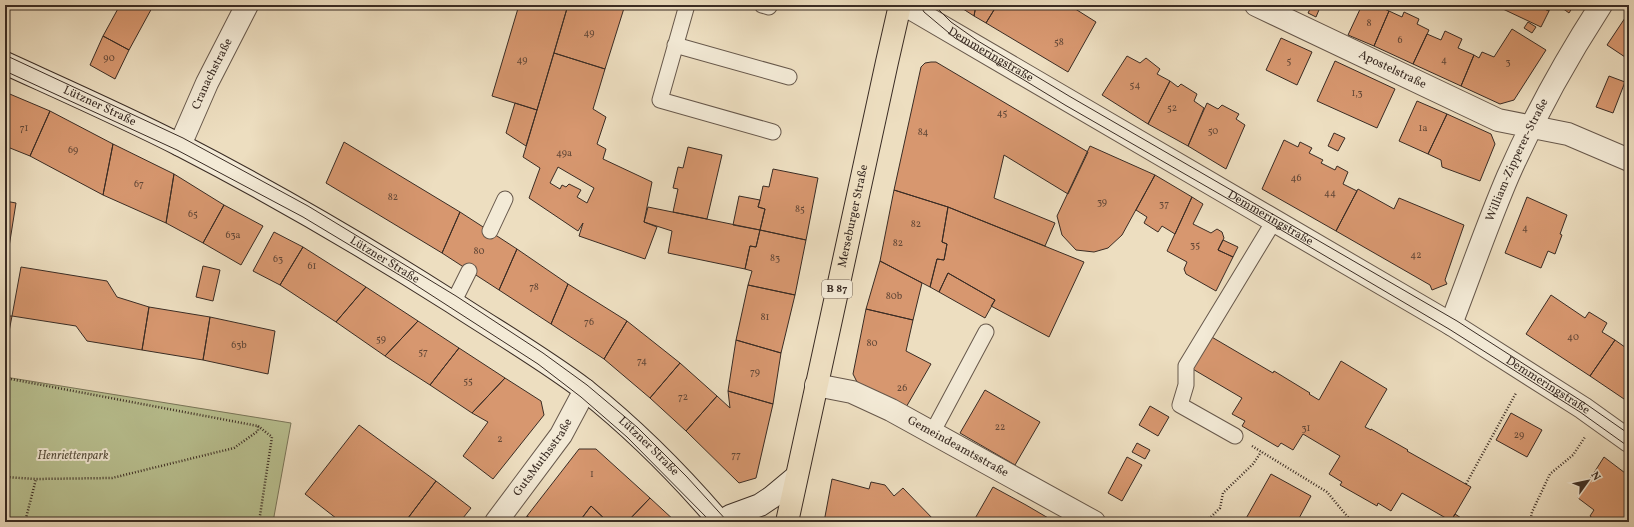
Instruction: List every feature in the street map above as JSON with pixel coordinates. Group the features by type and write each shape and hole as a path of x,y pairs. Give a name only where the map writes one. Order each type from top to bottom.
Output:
{"main road":[{"name":"Merseburger Straße","path":"787,522 900,5"}],"street":[{"name":"Cranachstraße","path":"180,145 207,83 247,5"},
{"name":"Demmeringstraße","path":"905,5 1452,324 1597,418 1629,441"},
{"name":"Apostelstraße","path":"1256,5 1498,120 1568,134 1629,160"},
{"name":"William-Zipperer-Straße","path":"1452,324 1508,177 1531,127 1601,5"},
{"name":"Lützner Straße","path":"5,63 89,101 180,145 305,212 453,303 585,390 633,431 700,498 730,520"},
{"name":"Gemeindeamtsstraße","path":"816,385 852,392 891,410 1094,522"},
{"name":"GutsMuthsstraße","path":"496,522 561,435 585,390"},
{"path":"730,520 760,504 796,477"}],"lane":[{"path":"687,5 660,100 773,132"},
{"path":"762,5 769,7 770,5"},
{"path":"675,46 789,77"},
{"path":"490,230 505,199"},
{"path":"1235,436 1180,405 1186,385 1186,366 1274,221"},
{"path":"453,303 469,271"},
{"path":"932,433 986,332"}],"path":[{"path":"5,378 258,426 272,437 259,522"},
{"path":"1466,484 1509,405"},
{"path":"1530,522 1532,512 1550,474 1573,455 1597,418"},
{"path":"5,477 36,479 112,478 234,448 258,431 258,426"},
{"path":"1235,436 1327,492 1352,522"},
{"path":"1200,522 1211,517 1220,508 1223,493 1253,464 1261,451"},
{"path":"25,522 36,479"},
{"path":"1442,522 1445,518"}],"green space":[{"name":"Henriettenpark","path":"5,377 291,423 273,522 5,522"}],"building":[{"path":"120,5 153,6 129,50 103,36"},
{"path":"519,5 568,5 537,110 492,96"},
{"path":"568,5 625,5 605,69 554,53"},
{"path":"957,5 976,5 974,16"},
{"path":"976,5 997,5 986,23 974,16"},
{"path":"997,5 1069,5 1096,22 1068,72 986,23"},
{"path":"1282,5 1296,5 1294,11"},
{"path":"1312,5 1321,5 1316,17 1308,13"},
{"path":"1362,5 1375,5 1389,11 1374,46 1348,35"},
{"path":"1428,5 1441,5 1439,9"},
{"path":"1495,5 1507,5 1505,10"},
{"path":"1507,5 1535,5 1549,11 1541,27 1505,10"},
{"path":"1535,5 1552,5 1549,11"},
{"path":"1558,5 1574,5 1569,13"},
{"path":"1389,11 1402,17 1404,12 1419,19 1417,24 1429,30 1413,64 1374,46"},
{"path":"1629,12 1629,51 1625,57 1607,45"},
{"path":"1528,22 1536,27 1532,33 1524,28"},
{"path":"1512,29 1546,50 1514,100 1500,104 1461,86 1474,55 1479,58 1482,52 1494,57"},
{"path":"1445,31 1462,39 1458,48 1474,55 1461,86 1413,64 1427,34 1441,40"},
{"path":"103,36 129,50 115,79 90,65"},
{"path":"1281,38 1312,52 1297,85 1266,70"},
{"path":"554,53 605,69 593,109 606,117 597,144 606,149 603,159 652,182 644,222 657,227 645,259 579,236 583,223 578,231 529,198 540,168 523,157","holes":["558,167 594,188 587,203 577,197 581,190 569,184 566,187 562,185 560,189 550,183"]},
{"path":"1127,56 1140,63 1146,58 1160,69 1157,74 1170,81 1148,124 1102,95"},
{"path":"1335,61 1395,89 1377,128 1317,101"},
{"path":"936,62 1088,152 1068,194 1004,155 994,198 1055,223 1045,246 948,207 894,190 921,67 925,63"},
{"path":"1609,76 1625,82 1613,113 1596,107"},
{"path":"1170,81 1178,87 1181,84 1197,94 1194,101 1204,108 1188,146 1148,124"},
{"path":"5,92 50,111 30,156 5,146"},
{"path":"1417,101 1447,114 1428,154 1399,141"},
{"path":"515,103 537,110 526,146 506,133"},
{"path":"1207,103 1218,109 1222,105 1239,114 1236,119 1245,125 1226,169 1188,146"},
{"path":"50,111 113,144 103,195 30,156"},
{"path":"1447,114 1491,134 1495,144 1480,181 1442,167 1441,160 1428,154"},
{"path":"1334,133 1345,138 1338,151 1328,146"},
{"path":"1284,140 1298,147 1300,142 1312,148 1309,153 1323,160 1321,163 1335,170 1337,166 1348,172 1343,184 1357,191 1336,231 1262,189"},
{"path":"344,142 460,212 442,253 326,183"},
{"path":"113,144 174,174 166,223 103,195"},
{"path":"1090,146 1155,175 1122,235 1108,248 1094,252 1076,250 1062,235 1057,216"},
{"path":"688,147 722,155 707,219 673,212 678,189 673,188 678,167 683,168"},
{"path":"773,169 818,178 806,240 760,230 765,209 758,207 763,186 769,187"},
{"path":"174,174 224,205 203,243 166,223"},
{"path":"1155,175 1192,197 1175,234 1162,226 1158,232 1144,223 1147,217 1136,210"},
{"path":"1358,189 1394,209 1399,198 1464,225 1445,280 1447,284 1432,290 1430,285 1336,231"},
{"path":"894,190 948,207 942,242 947,244 944,260 937,259 930,287 880,261"},
{"path":"739,196 760,200 758,207 765,209 760,230 733,225"},
{"path":"1192,197 1203,204 1193,224 1211,233 1217,229 1222,232 1224,238 1218,250 1233,257 1216,291 1186,274 1184,269 1187,262 1167,251"},
{"path":"1527,197 1567,215 1555,254 1548,251 1541,268 1505,253"},
{"path":"5,201 16,203 9,247 5,247"},
{"path":"224,205 263,226 241,265 203,243"},
{"path":"648,207 760,230 756,247 750,246 745,269 668,253 672,231 644,222"},
{"path":"948,207 1084,262 1049,337 991,306 995,300 948,273 939,292 930,287 937,259 944,260 947,244 942,242"},
{"path":"460,212 517,249 499,290 442,253"},
{"path":"760,230 806,240 795,295 748,285 752,271 745,269 750,246 756,247"},
{"path":"274,232 303,247 280,285 253,271"},
{"path":"1223,240 1238,247 1233,257 1218,250"},
{"path":"303,247 366,287 336,322 280,285"},
{"path":"517,249 568,284 551,324 499,290"},
{"path":"880,261 922,283 913,320 866,309"},
{"path":"203,266 220,270 213,301 196,297"},
{"path":"21,267 107,281 117,297 149,307 142,350 87,341 76,326 12,316"},
{"path":"948,273 995,300 985,318 939,292"},
{"path":"568,284 627,321 604,359 551,324"},
{"path":"748,285 795,295 781,353 736,340"},
{"path":"366,287 418,321 385,356 336,322"},
{"path":"1551,295 1585,318 1589,312 1607,323 1602,332 1615,340 1590,376 1526,334"},
{"path":"149,307 210,317 203,360 142,350"},
{"path":"866,309 913,320 906,351 931,364 905,409 857,382 853,374"},
{"path":"5,316 12,316 7,342 5,342"},
{"path":"210,317 275,331 268,374 203,360"},
{"path":"418,321 459,348 430,385 385,356"},
{"path":"627,321 680,363 650,398 604,359"},
{"path":"1210,336 1273,373 1274,371 1319,400 1341,361 1387,389 1365,427 1371,429 1471,487 1451,521 1402,493 1391,511 1378,503 1377,506 1340,485 1342,482 1329,474 1340,456 1303,434 1293,450 1281,443 1278,447 1242,426 1245,421 1232,414 1242,398 1191,368"},
{"path":"736,340 781,353 773,404 728,391"},
{"path":"1615,340 1629,350 1629,393 1624,399 1590,376"},
{"path":"459,348 505,378 472,413 430,385"},
{"path":"680,363 717,396 686,431 650,398"},
{"path":"505,378 541,401 544,415 493,479 463,456 488,422 472,413"},
{"path":"985,390 1040,422 1015,465 960,433"},
{"path":"728,391 773,404 756,478 739,483 686,431 717,396 730,408"},
{"path":"1629,393 1629,402 1624,399"},
{"path":"1150,406 1169,417 1158,436 1139,425"},
{"path":"1511,413 1542,430 1527,457 1496,440"},
{"path":"359,425 436,481 405,522 341,522 305,494"},
{"path":"1137,443 1150,450 1145,459 1132,452"},
{"path":"579,449 596,449 650,498 627,522 608,522 591,506 579,522 535,522 527,516"},
{"path":"1127,457 1142,465 1122,501 1108,493"},
{"path":"1604,457 1629,476 1629,522 1598,522 1590,516 1594,510 1578,498"},
{"path":"1271,474 1311,496 1297,522 1244,522"},
{"path":"832,479 869,489 871,482 885,485 894,496 903,488 936,522 824,522"},
{"path":"436,481 471,508 460,522 405,522"},
{"path":"993,487 1026,505 1055,522 973,522"},
{"path":"650,498 676,522 627,522"},
{"path":"591,506 608,522 579,522"},
{"path":"1455,514 1467,522 1450,522"},
{"path":"527,516 535,522 523,522"}],"tram line":[{"path":"920,5 924,12 955,38 1065,105 1449,329 1580,412 1629,447"},
{"path":"934,5 951,22 978,41 1069,96 1457,321 1586,404 1629,434"},
{"path":"5,55 183,138 308,206 456,296 543,353 587,385 637,427 687,477 728,522"},
{"path":"5,71 177,150 303,217 411,282 538,364 581,397 627,437 711,522"}]}
